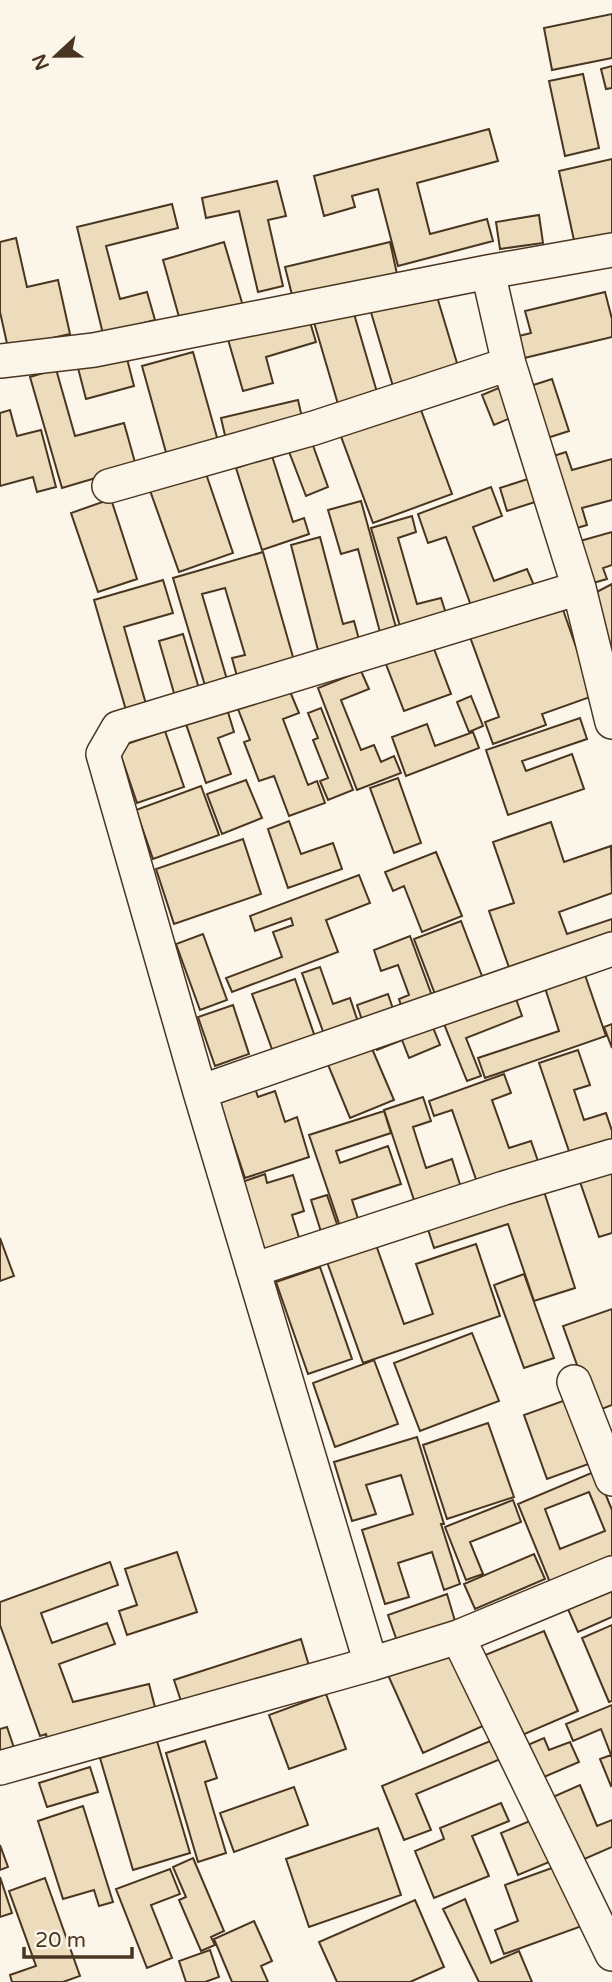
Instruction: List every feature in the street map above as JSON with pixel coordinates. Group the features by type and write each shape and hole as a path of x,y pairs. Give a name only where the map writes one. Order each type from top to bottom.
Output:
{"street":[{"path":"0,362 94,350 612,250"},
{"path":"488,272 509,364 579,588 612,722"},
{"path":"109,486 314,428 509,364"},
{"path":"371,1664 200,1092 103,754 118,728 579,588"},
{"path":"200,1092 612,949"},
{"path":"253,1270 504,1188 612,1156"},
{"path":"574,1382 612,1479"},
{"path":"0,1768 458,1637 612,1573"},
{"path":"458,1637 612,1954"}],"building":[{"path":"612,14 612,58 552,70 544,28"},
{"path":"612,66 612,88 606,89 601,69"},
{"path":"583,74 599,148 565,156 549,81"},
{"path":"489,129 498,161 417,183 430,234 487,219 493,241 398,266 378,189 352,196 355,207 324,216 314,176"},
{"path":"612,159 612,236 575,245 559,171"},
{"path":"277,181 286,216 268,220 283,286 258,292 239,211 206,218 202,198"},
{"path":"172,204 178,228 106,246 120,299 147,292 155,320 103,334 77,227"},
{"path":"539,215 543,243 500,249 496,222"},
{"path":"16,238 27,287 58,280 70,334 8,348 0,312 0,242"},
{"path":"224,242 243,306 181,324 163,260"},
{"path":"390,242 397,274 293,299 285,267"},
{"path":"435,290 460,373 395,393 370,309"},
{"path":"605,292 612,319 612,337 516,360 511,338 531,333 525,311"},
{"path":"352,307 379,399 340,411 313,319"},
{"path":"307,312 316,342 266,357 273,383 243,391 227,336"},
{"path":"193,352 218,441 167,456 142,366"},
{"path":"126,355 134,386 86,399 78,368"},
{"path":"56,369 75,436 124,423 136,466 62,488 30,377"},
{"path":"552,379 569,431 541,440 524,388"},
{"path":"501,387 513,417 494,425 482,395"},
{"path":"298,400 304,426 227,444 221,418"},
{"path":"418,402 452,494 373,523 339,431"},
{"path":"10,410 17,436 41,430 56,487 37,492 33,477 0,486 0,413"},
{"path":"311,440 328,487 306,496 288,449"},
{"path":"566,452 572,470 612,459 612,500 582,508 587,525 567,531 547,458"},
{"path":"272,456 293,522 304,518 309,534 262,550 236,468"},
{"path":"202,462 233,553 179,572 147,482"},
{"path":"534,477 541,500 507,511 500,488"},
{"path":"491,487 502,516 473,527 494,581 527,569 535,588 473,611 446,537 428,543 418,514"},
{"path":"111,499 137,579 98,592 71,513"},
{"path":"361,501 397,631 381,636 358,549 341,554 328,510"},
{"path":"412,516 416,532 398,538 417,604 441,598 448,620 402,633 371,528"},
{"path":"612,532 612,565 603,568 607,579 586,585 573,543"},
{"path":"320,537 343,624 354,621 361,647 320,658 291,545"},
{"path":"263,552 295,664 238,680 232,658 245,655 225,588 202,594 228,683 206,689 173,578"},
{"path":"163,580 173,613 124,627 148,711 128,717 94,600"},
{"path":"612,584 612,687 589,596"},
{"path":"560,601 593,696 542,714 546,725 493,744 485,722 499,717 469,634"},
{"path":"183,634 200,692 176,700 159,641"},
{"path":"431,641 451,694 404,711 384,659"},
{"path":"361,671 369,689 341,700 361,750 374,745 381,762 394,756 401,773 357,790 318,688"},
{"path":"289,689 299,713 283,719 308,785 317,781 325,803 289,816 274,776 259,781 244,742 250,740 238,709"},
{"path":"471,696 483,726 469,732 457,702"},
{"path":"321,708 353,790 328,800 320,781 328,778 313,740 318,738 308,713"},
{"path":"227,709 234,732 218,738 231,774 206,783 186,724"},
{"path":"580,718 587,739 522,761 526,771 572,754 584,789 508,815 486,750"},
{"path":"427,724 435,746 473,732 479,748 406,776 392,737"},
{"path":"165,731 184,787 137,803 118,747"},
{"path":"398,778 421,843 394,853 370,788"},
{"path":"246,780 262,818 222,834 207,794"},
{"path":"201,786 219,835 153,859 136,810"},
{"path":"289,821 301,854 333,843 342,869 288,888 268,829"},
{"path":"551,822 564,862 611,846 612,893 559,912 567,934 612,919 612,942 512,976 489,911 514,903 493,842"},
{"path":"243,839 261,894 174,924 156,869"},
{"path":"436,852 462,916 422,932 404,886 393,891 385,872"},
{"path":"359,875 370,903 326,920 338,952 232,992 226,978 282,957 273,932 293,925 291,918 255,931 250,916"},
{"path":"461,921 485,984 438,1002 414,939"},
{"path":"203,934 227,1000 200,1010 176,944"},
{"path":"410,936 435,1004 404,1015 399,999 409,995 398,965 381,971 374,950"},
{"path":"320,967 333,1004 350,998 359,1025 325,1037 302,973"},
{"path":"585,975 606,1036 485,1078 478,1058 559,1031 545,988"},
{"path":"295,979 315,1037 273,1052 252,994"},
{"path":"388,994 394,1012 363,1023 357,1005"},
{"path":"515,996 522,1016 466,1038 481,1076 467,1081 444,1024"},
{"path":"233,1005 249,1054 215,1066 198,1017"},
{"path":"428,1015 440,1045 409,1058 402,1040 377,1050 372,1038"},
{"path":"612,1024 612,1048 604,1027"},
{"path":"367,1037 394,1100 350,1118 324,1055"},
{"path":"578,1050 590,1085 574,1090 584,1120 606,1113 612,1131 612,1144 571,1157 539,1063"},
{"path":"504,1074 511,1093 492,1100 509,1148 531,1141 540,1167 479,1188 452,1110 434,1116 429,1101"},
{"path":"254,1085 258,1097 275,1091 285,1122 297,1117 309,1157 245,1178 218,1097"},
{"path":"423,1097 431,1121 413,1127 426,1168 452,1159 463,1194 417,1209 384,1110"},
{"path":"384,1111 391,1133 336,1151 340,1163 388,1146 401,1184 352,1200 360,1225 342,1232 309,1135"},
{"path":"612,1164 612,1233 599,1237 578,1176"},
{"path":"265,1174 267,1183 293,1175 304,1211 292,1215 301,1244 266,1255 242,1182"},
{"path":"541,1182 575,1288 534,1301 508,1224 434,1248 425,1220"},
{"path":"327,1195 340,1233 323,1238 311,1200"},
{"path":"0,1238 14,1276 0,1281"},
{"path":"375,1242 404,1324 433,1314 416,1264 476,1244 500,1316 363,1363 326,1259"},
{"path":"320,1267 352,1359 308,1374 276,1282"},
{"path":"524,1274 554,1358 524,1368 494,1285"},
{"path":"612,1309 612,1405 594,1412 563,1326"},
{"path":"472,1333 499,1401 420,1431 394,1363"},
{"path":"374,1360 398,1424 335,1447 313,1383"},
{"path":"574,1397 597,1461 547,1479 524,1415"},
{"path":"488,1423 514,1497 447,1519 423,1445"},
{"path":"417,1437 460,1584 444,1590 432,1552 398,1563 409,1597 385,1604 362,1530 413,1514 401,1475 366,1485 376,1514 352,1521 334,1462"},
{"path":"596,1471 612,1510 612,1560 551,1585 518,1504","holes":["589,1492 605,1531 560,1549 545,1509"]},
{"path":"513,1500 521,1522 470,1542 483,1574 466,1580 445,1527"},
{"path":"177,1552 197,1612 127,1635 119,1611 137,1605 125,1569"},
{"path":"534,1554 545,1579 475,1609 464,1584"},
{"path":"110,1562 118,1585 41,1613 52,1643 107,1623 115,1644 59,1664 73,1702 149,1684 157,1715 48,1742 46,1734 40,1736 0,1625 0,1602"},
{"path":"612,1579 612,1617 578,1632 564,1600"},
{"path":"447,1594 455,1621 397,1641 388,1615"},
{"path":"612,1625 612,1701 609,1702 582,1638"},
{"path":"544,1631 578,1711 513,1739 478,1658"},
{"path":"301,1639 310,1669 184,1710 174,1680"},
{"path":"450,1648 485,1725 423,1753 388,1675"},
{"path":"326,1694 346,1749 289,1769 269,1715"},
{"path":"612,1705 611,1786 600,1759 611,1755 601,1729 573,1741 566,1724"},
{"path":"7,1727 14,1748 0,1753 0,1729"},
{"path":"544,1738 549,1750 570,1742 579,1762 537,1780 523,1747"},
{"path":"495,1739 503,1758 416,1794 431,1830 404,1840 382,1786"},
{"path":"157,1741 190,1853 133,1870 100,1758"},
{"path":"205,1741 217,1778 205,1782 226,1853 198,1862 166,1753"},
{"path":"90,1767 98,1792 47,1807 39,1783"},
{"path":"580,1785 597,1826 612,1820 612,1847 573,1864 546,1800"},
{"path":"294,1787 308,1825 234,1852 220,1813"},
{"path":"501,1803 509,1821 472,1836 489,1876 434,1898 415,1851 444,1839 440,1828"},
{"path":"83,1806 113,1902 99,1906 94,1890 63,1899 38,1821"},
{"path":"537,1818 554,1860 518,1875 501,1833"},
{"path":"378,1828 401,1895 309,1927 286,1859"},
{"path":"0,1845 8,1867 0,1870"},
{"path":"193,1858 224,1931 211,1937 215,1945 201,1951 179,1900 186,1897 173,1867"},
{"path":"560,1865 582,1926 504,1954 495,1930 518,1921 505,1885"},
{"path":"170,1869 180,1894 151,1905 172,1958 147,1968 116,1889"},
{"path":"0,1877 12,1913 0,1917"},
{"path":"45,1878 80,1976 63,1982 12,1982 10,1975 36,1966 9,1891"},
{"path":"465,1899 491,1963 519,1951 532,1982 479,1982 443,1909"},
{"path":"415,1900 444,1967 410,1982 337,1982 319,1942"},
{"path":"254,1921 272,1961 261,1966 268,1982 232,1982 214,1939"},
{"path":"210,1950 219,1977 205,1982 186,1982 179,1961"}]}
